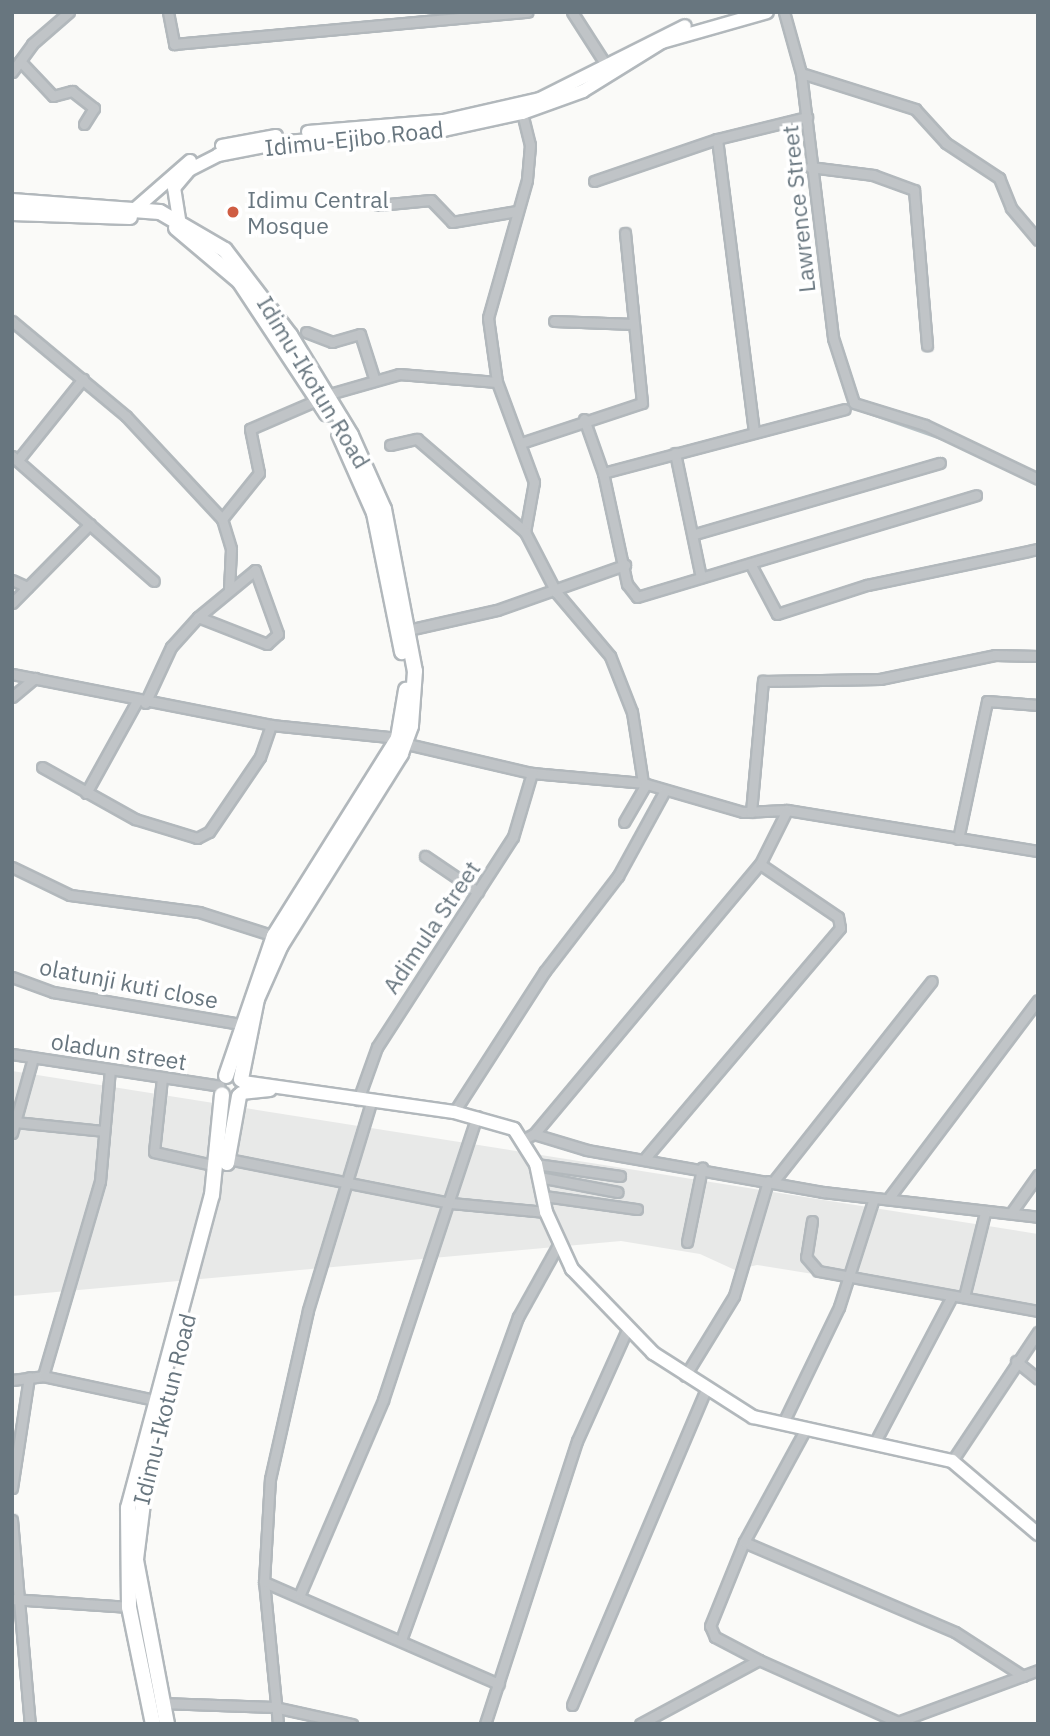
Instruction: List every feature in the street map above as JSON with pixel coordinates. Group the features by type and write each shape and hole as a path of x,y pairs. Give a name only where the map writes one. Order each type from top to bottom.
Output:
{"main road":[{"name":"Idimu-Ejibo Road","path":"135,209 185,163 213,148 286,134 443,121 540,99 665,32 735,12"},
{"name":"Idimu-Ejibo Road","path":"179,219 174,188 189,170 218,155 285,142 444,130 522,113 583,91 662,42 767,12"},
{"name":"Idimu-Ikotun Road","path":"12,201 135,209 179,219 247,273 322,397 384,509 408,630 416,702 402,741 281,945 257,999 241,1088 137,1518 138,1591 156,1703 167,1724"},
{"name":"Idimu-Ikotun Road","path":"12,212 150,219 195,240 254,300 322,397 359,473 384,551 406,672 402,741 274,936 240,1024 222,1085 223,1163"},
{"path":"222,1085 241,1088"},
{"path":"222,1085 454,1112 477,1116 529,1136 546,1212 558,1245 588,1292 627,1330 685,1377 753,1417 952,1461 1038,1534"},
{"path":"153,1724 156,1703 129,1607 128,1508 155,1400 223,1163"}],"street":[{"path":"12,72 69,12"},
{"path":"168,12 174,44 528,12"},
{"path":"572,12 606,65"},
{"name":"Lawrence Street","path":"784,12 801,73 832,338 856,406 925,425 1018,464 1038,479"},
{"path":"20,61 53,96 72,91 94,108 84,124"},
{"path":"801,73 915,109 946,143 999,178 1011,208 1038,240"},
{"path":"522,113 530,145 517,211 488,318 496,382 524,442 534,482 525,533"},
{"path":"594,181 717,139 807,117"},
{"path":"717,139 754,431"},
{"path":"810,167 873,175 914,190 927,345"},
{"path":"378,205 431,200 452,222 517,211"},
{"path":"524,442 584,418 642,403 625,233"},
{"path":"12,321 83,380 173,462 222,519 231,549 229,590"},
{"path":"554,321 635,324"},
{"path":"306,332 332,342 360,334 373,378"},
{"path":"222,519 259,474 250,429 373,378 496,382"},
{"path":"83,380 15,458 154,581"},
{"path":"603,473 845,409"},
{"path":"584,418 603,473 625,565 638,597 976,495"},
{"path":"390,445 417,439 525,533 556,592 610,656 632,712 644,784 624,822"},
{"path":"675,453 695,534 701,577"},
{"path":"695,534 940,463"},
{"path":"12,603 90,524"},
{"path":"751,565 772,610 785,613 867,584 1038,549"},
{"path":"408,630 556,592 625,565"},
{"path":"86,793 171,647 198,617 255,570 261,574 278,634 274,641 198,617"},
{"path":"12,580 27,587"},
{"path":"751,812 763,681 880,679 995,655 1038,656"},
{"path":"12,674 141,702 271,725 402,741 532,773 644,784 664,792 751,812 788,810 1038,851"},
{"path":"12,696 35,678"},
{"path":"958,839 987,701 1038,705"},
{"path":"42,767 135,819 204,836 261,757 271,725"},
{"name":"Adimula Street","path":"278,1724 274,1707 264,1582 278,1434 349,1181 377,1047 513,837 532,773"},
{"path":"454,1112 545,971 618,876 664,792"},
{"path":"529,1136 760,864 788,810"},
{"path":"425,856 478,892"},
{"path":"646,1157 840,928 838,917 760,864"},
{"path":"12,867 71,895 199,912 274,936"},
{"name":"olatunji kuti close","path":"12,977 53,992 240,1024"},
{"path":"685,1377 734,1296 770,1181 932,981"},
{"path":"888,1199 1038,1000"},
{"name":"oladun street","path":"12,1054 222,1085"},
{"path":"12,1133 33,1058"},
{"path":"43,1376 100,1181 110,1070"},
{"path":"162,1078 154,1152 349,1181 451,1203 546,1212"},
{"path":"300,1594 383,1400 451,1203 477,1116"},
{"path":"15,1122 103,1131"},
{"path":"529,1136 874,1198 985,1213 1038,1217"},
{"path":"536,1164 620,1176"},
{"path":"687,1242 702,1168"},
{"path":"1011,1213 1038,1175"},
{"path":"539,1178 618,1192"},
{"path":"544,1196 637,1209"},
{"path":"783,1423 848,1280 874,1198"},
{"path":"964,1297 985,1213"},
{"path":"812,1221 809,1267 848,1280 1038,1311"},
{"path":"401,1640 518,1317 558,1245"},
{"path":"874,1442 952,1296"},
{"path":"485,1724 577,1441 627,1330"},
{"path":"952,1461 1038,1332"},
{"path":"1016,1362 1038,1379"},
{"path":"12,1380 43,1376 155,1400"},
{"path":"12,1488 29,1377"},
{"path":"572,1704 705,1391"},
{"path":"805,1430 744,1542 710,1626 715,1637 895,1723 1038,1670"},
{"path":"12,1520 16,1600 30,1724"},
{"path":"744,1542 955,1632 1023,1676"},
{"path":"264,1582 300,1594 499,1684"},
{"path":"16,1600 129,1607"},
{"path":"640,1724 760,1660"},
{"path":"156,1703 274,1707 352,1724"}],"shaded area":[{"path":"12,1071 1038,1234 1038,1310 757,1265 735,1270 700,1254 621,1241 12,1296"}],"waterway":[{"path":"861,410 954,443"}],"place":[{"name":"Idimu Central Mosque","path":"233,212"}]}
